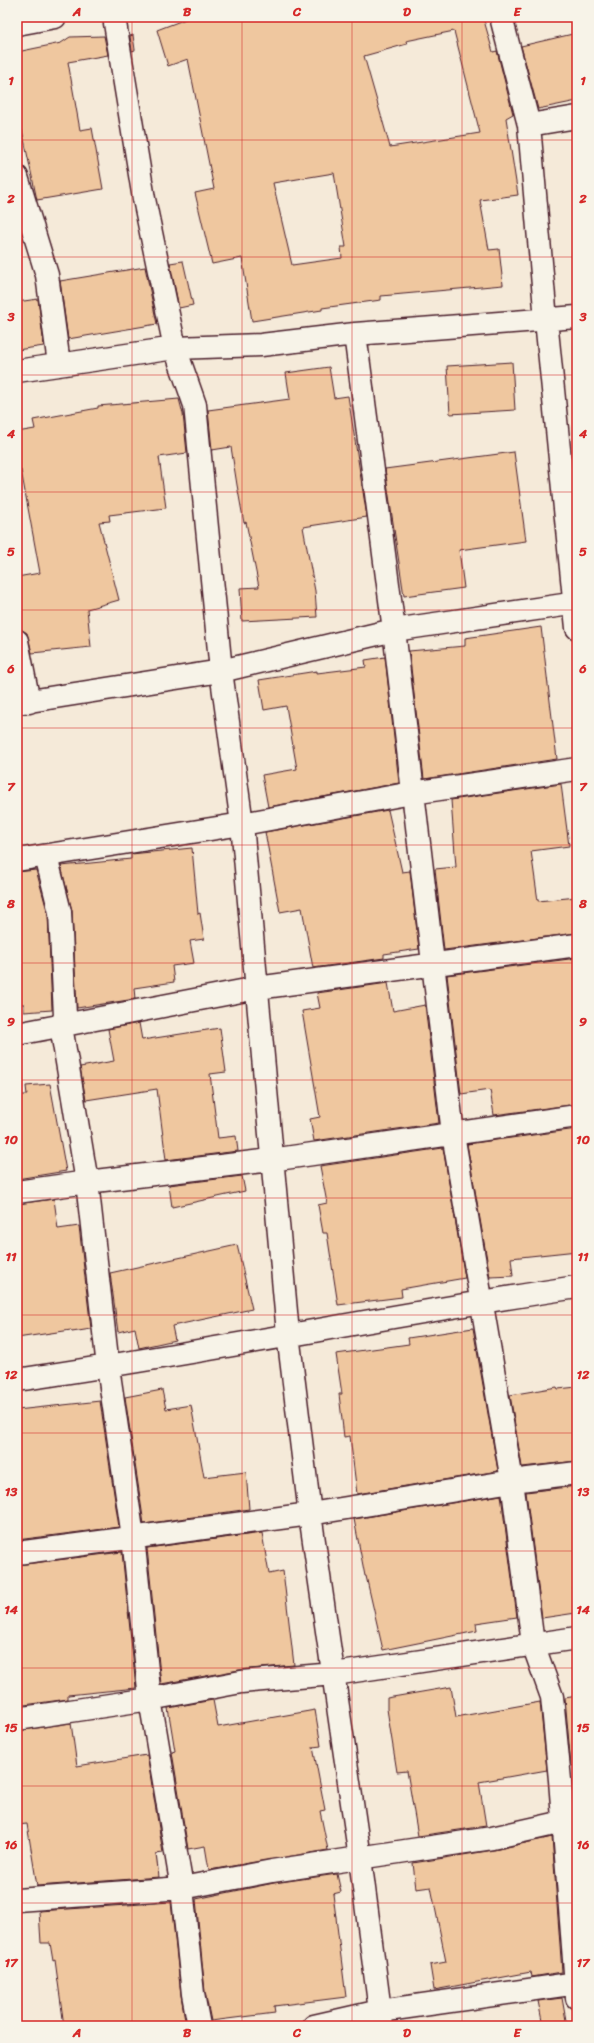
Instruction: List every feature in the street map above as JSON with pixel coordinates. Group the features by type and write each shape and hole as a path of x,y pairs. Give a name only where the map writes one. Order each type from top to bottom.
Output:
{"street":[{"path":"17,24 56,17"},
{"path":"114,17 144,199 175,348 195,405 221,671 242,824 271,1160 288,1334 310,1514 360,1858 381,2018"},
{"path":"501,17 529,125 546,320 577,628"},
{"path":"529,125 577,117"},
{"path":"17,177 47,275 59,364"},
{"path":"17,371 175,348 261,345 355,334 577,317"},
{"path":"314,2026 381,2018 576,1988 570,1820 552,1697 533,1644 512,1481 453,1134 394,630 355,334"},
{"path":"17,641 23,702 221,671 394,630 575,603"},
{"path":"17,860 242,824 412,793 577,769"},
{"path":"46,856 60,912 65,1016 61,1026 87,1182 108,1367 133,1537 150,1699 182,1888 193,1994 199,2026"},
{"path":"17,1034 257,988 433,963 577,945"},
{"path":"17,1192 271,1160 577,1116"},
{"path":"17,1380 108,1367 481,1301 577,1287"},
{"path":"17,1553 310,1514 512,1481 577,1473"},
{"path":"17,1719 150,1699 241,1682 334,1674 577,1638"},
{"path":"17,1900 182,1888 272,1871 492,1838 570,1820"}],"building":[{"path":"191,17 483,17 493,52 497,51 513,114 506,118 518,195 480,200 489,250 499,249 503,285 381,296 381,300 322,308 322,310 252,321 242,258 212,264 195,193 214,189 188,59 168,66 157,30","holes":["454,31 480,133 390,147 364,56 407,44 406,41","334,173 346,247 341,247 342,258 292,265 273,183"]},
{"path":"577,33 577,101 538,109 521,46"},
{"path":"133,35 135,50 132,51 130,36"},
{"path":"104,36 108,55 68,62 80,130 92,128 103,189 37,200 22,130 17,131 17,52 61,43 70,37"},
{"path":"183,261 193,305 179,308 170,263"},
{"path":"145,267 157,324 68,339 60,281"},
{"path":"38,299 44,346 17,350 17,302"},
{"path":"512,362 515,410 450,414 447,366"},
{"path":"329,367 334,398 348,396 367,517 303,527 315,591 317,617 242,621 240,588 259,587 246,522 244,523 231,447 212,450 208,410 290,399 286,373"},
{"path":"179,399 183,414 187,453 159,457 166,508 109,515 110,521 99,522 119,600 87,609 91,647 32,653 27,633 20,629 17,611 17,577 40,573 21,470 17,471 17,432 35,429 33,420 98,408 98,406"},
{"path":"514,452 526,541 459,550 464,588 404,596 385,469"},
{"path":"541,627 557,759 424,779 409,651 465,646 465,638"},
{"path":"385,657 399,783 268,807 262,775 297,769 286,706 264,710 259,680 317,671 317,673 366,667 365,660"},
{"path":"561,784 569,846 531,851 538,901 577,897 577,933 444,950 435,869 456,867 451,800"},
{"path":"388,810 402,872 410,871 419,949 384,954 384,958 313,968 302,908 280,912 265,832"},
{"path":"192,848 198,914 200,913 204,939 190,941 194,963 172,966 174,982 134,988 135,999 77,1008 72,911 61,866 131,859 131,854"},
{"path":"36,870 48,914 52,1010 24,1012 24,1004 17,1004 17,872"},
{"path":"577,958 577,1104 494,1115 490,1090 461,1094 447,975"},
{"path":"388,983 393,1011 425,1005 439,1123 314,1141 310,1119 320,1117 302,1011 320,1008 317,993"},
{"path":"139,1023 142,1040 220,1028 226,1072 210,1074 218,1138 236,1136 238,1151 166,1160 157,1089 86,1100 80,1067 114,1061 108,1029"},
{"path":"50,1084 66,1171 17,1179 17,1095 27,1095 26,1086"},
{"path":"577,1129 577,1251 511,1258 513,1276 490,1277 467,1144"},
{"path":"443,1148 465,1278 401,1289 402,1297 338,1305 327,1233 323,1233 318,1205 327,1203 320,1166"},
{"path":"242,1176 245,1191 172,1207 169,1185"},
{"path":"54,1199 58,1229 79,1226 91,1329 72,1332 71,1330 17,1338 17,1204"},
{"path":"237,1245 252,1309 172,1326 175,1340 139,1348 135,1328 118,1332 110,1273"},
{"path":"473,1328 498,1471 357,1494 350,1436 344,1437 339,1394 342,1394 336,1354 409,1344 408,1338"},
{"path":"557,1387 558,1389 577,1387 577,1461 522,1467 510,1395"},
{"path":"162,1390 166,1409 191,1405 204,1477 246,1472 249,1509 144,1524 125,1397"},
{"path":"100,1401 119,1527 17,1540 17,1410"},
{"path":"577,1486 577,1586 572,1587 576,1613 542,1618 526,1492"},
{"path":"501,1495 517,1617 476,1623 477,1631 383,1650 365,1576 354,1519"},
{"path":"262,1533 269,1574 283,1571 294,1665 239,1670 161,1684 147,1548"},
{"path":"122,1552 136,1688 68,1695 68,1699 17,1706 17,1565"},
{"path":"451,1687 456,1717 540,1702 547,1770 479,1782 486,1826 418,1836 407,1771 397,1772 387,1709 387,1698"},
{"path":"577,1696 577,1765 571,1766 565,1698"},
{"path":"213,1700 218,1727 315,1710 321,1746 313,1747 325,1810 320,1811 328,1850 209,1870 205,1846 188,1849 172,1752 175,1751 168,1708"},
{"path":"71,1723 77,1766 147,1755 163,1853 156,1854 159,1877 37,1886 27,1824 17,1825 17,1731"},
{"path":"552,1837 562,1972 532,1977 531,1972 434,1990 430,1965 446,1962 431,1887 416,1889 413,1863 494,1850"},
{"path":"337,1874 341,1892 333,1894 346,1997 274,2006 275,2013 211,2021 205,1992 196,1899 274,1883"},
{"path":"171,1902 181,1995 186,2026 64,2026 55,1960 53,1961 50,1943 41,1943 39,1911"},
{"path":"562,1998 567,2026 543,2026 538,2001"}]}
